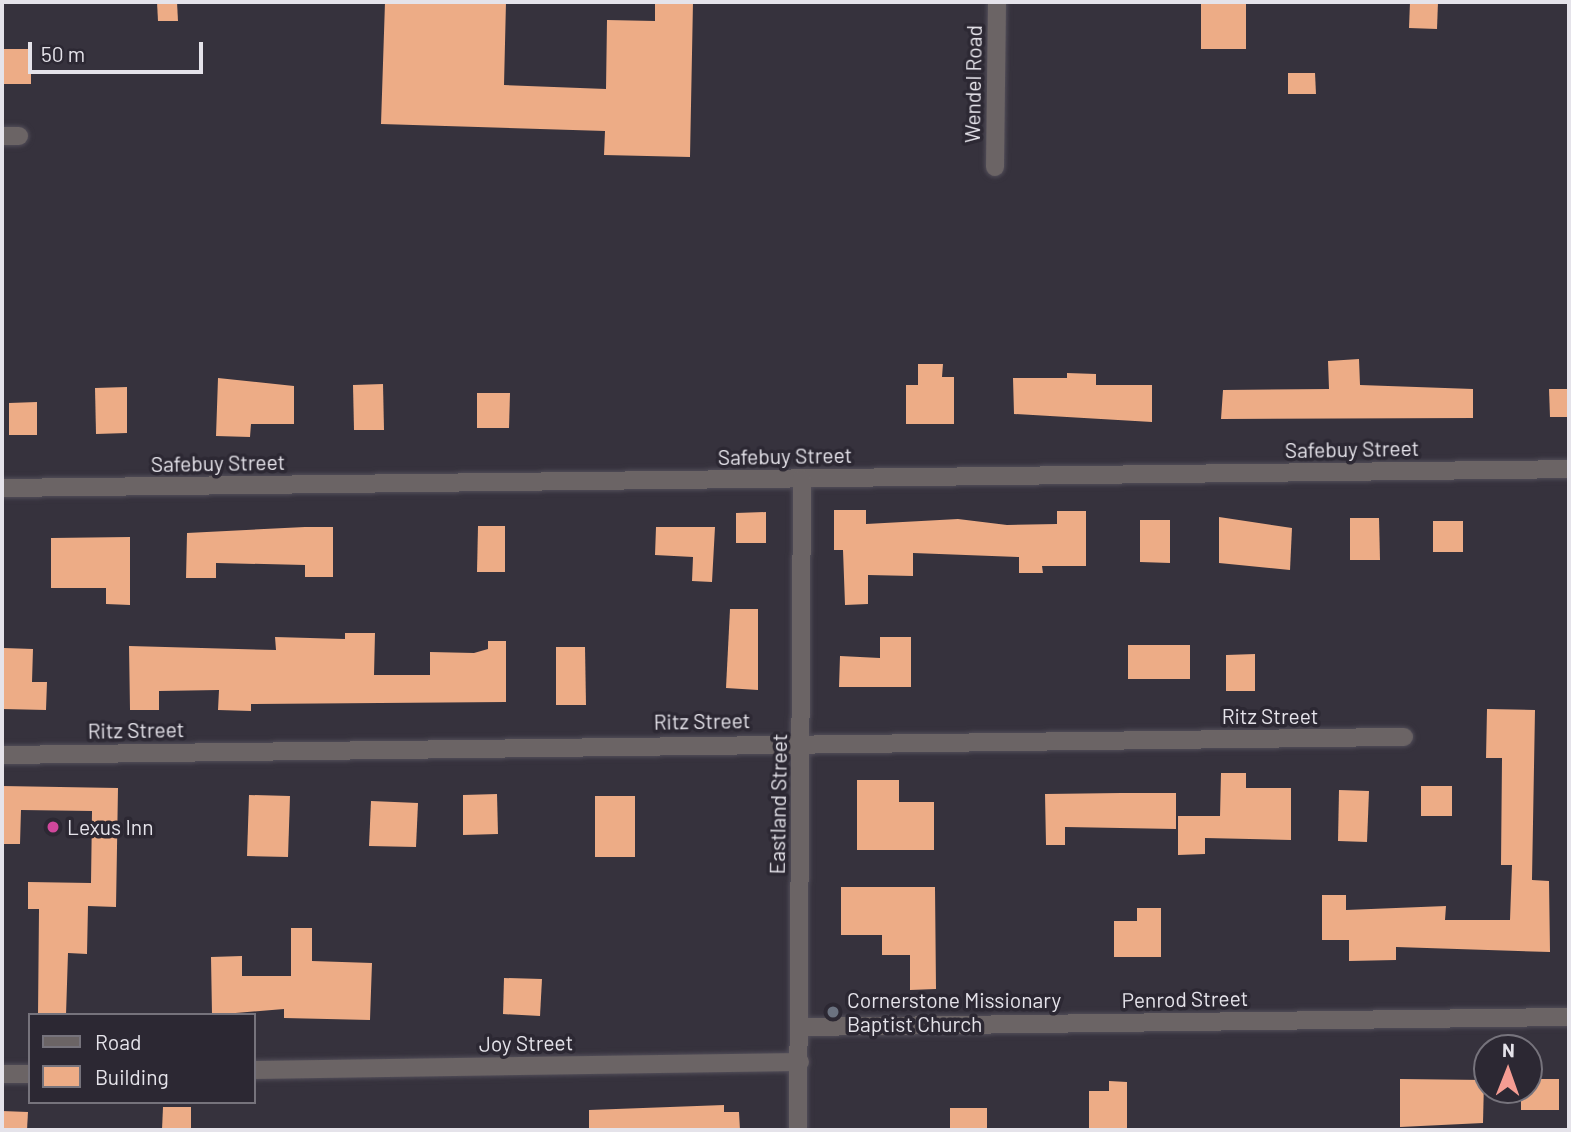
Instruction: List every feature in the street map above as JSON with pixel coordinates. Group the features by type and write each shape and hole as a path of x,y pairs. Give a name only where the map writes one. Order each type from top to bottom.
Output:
{"street":[{"name":"Wendel Road","path":"995,167 997,2"},
{"name":"Safebuy Street","path":"2,488 1569,469"},
{"name":"Eastland Street","path":"798,1130 801,1027 802,479"},
{"name":"Ritz Street","path":"2,755 802,742 1404,737"},
{"name":"Penrod Street","path":"801,1027 1569,1017"},
{"name":"Joy Street","path":"256,1070 800,1062"},
{"path":"2,1074 28,1073"}],"building":[{"path":"157,2 177,2 178,21 158,21"},
{"path":"385,2 506,2 504,85 606,89 607,20 655,21 655,2 693,2 690,157 604,155 605,131 381,124"},
{"path":"1201,2 1246,2 1246,49 1201,49"},
{"path":"1410,2 1438,2 1437,29 1409,28"},
{"path":"2,49 31,49 31,84 2,84"},
{"path":"1288,73 1315,73 1316,94 1288,94"},
{"path":"1359,359 1360,385 1473,389 1473,418 1221,419 1223,390 1329,389 1328,361"},
{"path":"918,364 943,364 942,377 954,377 954,424 906,424 906,385 918,385"},
{"path":"1067,373 1096,374 1096,385 1152,385 1152,422 1014,414 1013,378 1067,378"},
{"path":"218,378 294,386 294,424 251,424 250,437 216,436"},
{"path":"383,384 384,430 354,430 353,385"},
{"path":"127,387 127,433 96,434 95,388"},
{"path":"1549,389 1569,389 1569,417 1550,417"},
{"path":"477,393 510,393 509,428 477,428"},
{"path":"37,402 37,435 9,435 9,403"},
{"path":"834,510 866,510 866,524 958,519 1007,525 1057,524 1057,511 1086,511 1086,566 1042,566 1043,573 1019,573 1019,557 913,553 913,576 868,575 868,604 845,605 843,550 834,550"},
{"path":"766,512 766,543 736,543 736,513"},
{"path":"1219,517 1292,528 1290,570 1219,563"},
{"path":"1350,518 1379,518 1380,560 1350,560"},
{"path":"1140,520 1170,520 1170,563 1140,562"},
{"path":"1433,521 1463,521 1463,552 1433,552"},
{"path":"478,526 505,526 505,572 477,572"},
{"path":"333,527 333,577 305,577 305,565 216,563 216,578 186,578 187,533"},
{"path":"656,527 715,527 712,582 692,581 693,557 655,555"},
{"path":"130,537 130,605 106,604 106,588 51,588 51,538"},
{"path":"730,609 758,609 758,690 726,688"},
{"path":"345,633 375,633 374,675 430,675 430,652 474,653 488,649 488,641 506,641 506,702 251,704 251,711 218,710 219,690 159,691 159,710 130,710 129,646 276,650 275,637 345,639"},
{"path":"880,637 911,637 911,687 839,687 840,656 880,658"},
{"path":"1128,645 1190,645 1190,679 1128,679"},
{"path":"556,647 585,647 586,705 556,705"},
{"path":"4,648 33,649 32,682 47,682 46,710 2,709"},
{"path":"1255,654 1255,691 1226,691 1226,655"},
{"path":"1487,709 1535,710 1532,880 1549,881 1550,952 1396,947 1396,960 1349,961 1349,940 1322,940 1322,895 1346,895 1346,910 1446,906 1445,920 1510,920 1512,865 1501,865 1502,758 1486,758"},
{"path":"1221,773 1246,773 1246,788 1291,788 1291,840 1205,838 1205,854 1178,855 1178,816 1220,816"},
{"path":"857,780 899,780 899,802 934,802 934,850 857,850"},
{"path":"2,786 118,788 116,907 88,906 87,954 68,953 66,1013 38,1013 39,909 28,909 28,882 91,883 92,811 21,810 20,844 2,844"},
{"path":"1421,786 1452,786 1452,816 1421,816"},
{"path":"1339,790 1369,791 1367,842 1338,841"},
{"path":"1176,793 1176,829 1065,827 1065,845 1046,845 1045,794"},
{"path":"497,794 498,834 463,835 463,795"},
{"path":"249,795 290,796 288,857 247,856"},
{"path":"595,796 635,796 635,857 595,857"},
{"path":"371,801 418,803 416,847 369,846"},
{"path":"841,887 935,887 936,989 910,990 910,955 882,955 882,935 841,935"},
{"path":"1137,908 1161,908 1161,957 1114,957 1114,921 1137,921"},
{"path":"291,928 312,928 312,961 372,963 370,1020 284,1018 284,1009 212,1013 211,957 242,956 242,976 291,976"},
{"path":"504,978 542,979 540,1016 503,1014"},
{"path":"1400,1079 1473,1080 1473,1104 1483,1104 1483,1123 1400,1127"},
{"path":"1543,1079 1559,1079 1559,1110 1521,1110 1521,1104 1543,1104"},
{"path":"1109,1081 1127,1082 1127,1130 1089,1130 1089,1091 1109,1091"},
{"path":"724,1105 724,1112 739,1112 740,1130 589,1130 589,1110"},
{"path":"163,1107 191,1107 191,1130 162,1130"},
{"path":"950,1108 987,1108 987,1130 950,1130"},
{"path":"2,1111 28,1112 27,1130 2,1130"}],"place":[{"name":"Lexus Inn","path":"53,827"},
{"name":"Cornerstone Missionary Baptist Church","path":"833,1012"}]}
